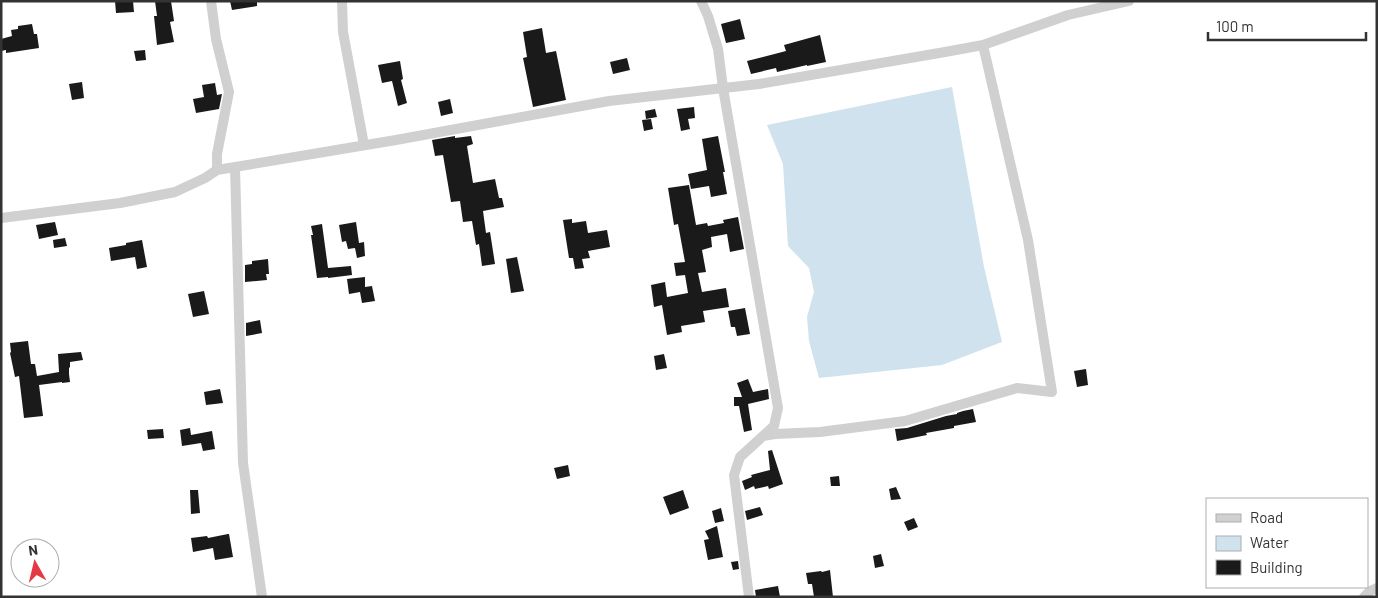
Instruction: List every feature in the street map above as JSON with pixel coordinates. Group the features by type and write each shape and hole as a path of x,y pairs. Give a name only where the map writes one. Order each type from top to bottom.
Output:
{"street":[{"path":"211,1 216,39 229,92 217,154 217,170"},
{"path":"342,1 343,32 364,145"},
{"path":"701,1 708,16 718,49 778,408 774,426 740,457 734,476 749,597"},
{"path":"1,218 120,203 175,192 205,178 217,170 609,101 759,84 983,45 1068,15 1129,1"},
{"path":"763,436 820,432 904,420 1017,388 1052,392 1028,240 983,45"},
{"path":"235,167 243,463 262,597"},
{"path":"1364,597 1370,591 1377,588"}],"water":[{"path":"952,87 984,267 1002,342 942,365 819,378 809,341 807,317 814,292 809,268 788,246 783,164 767,125"}],"building":[{"path":"115,1 133,1 134,12 116,13"},
{"path":"155,1 171,1 174,21 170,22 174,42 157,45 154,16 157,16"},
{"path":"230,1 257,1 257,6 232,10"},
{"path":"740,19 745,39 726,43 721,24"},
{"path":"32,24 34,34 37,34 39,48 6,53 6,50 1,51 1,39 12,36 11,30 18,29 18,26"},
{"path":"542,28 546,53 556,51 566,100 533,107 523,58 527,57 523,32"},
{"path":"820,35 826,62 777,72 776,68 751,74 747,61 786,51 784,45"},
{"path":"145,50 146,60 136,61 134,51"},
{"path":"627,58 630,70 613,74 610,62"},
{"path":"400,61 403,79 401,80 407,103 398,106 392,81 382,83 378,65"},
{"path":"82,82 84,98 72,100 69,84"},
{"path":"215,83 217,95 222,94 219,109 196,113 193,99 204,97 202,85"},
{"path":"450,99 453,113 441,116 438,102"},
{"path":"694,107 695,118 688,119 690,129 681,131 677,109"},
{"path":"655,109 657,117 646,119 645,111"},
{"path":"651,119 653,129 644,131 642,120"},
{"path":"455,136 455,138 471,136 473,144 467,146 473,183 495,179 499,198 502,198 504,207 483,211 486,233 490,232 495,264 482,266 479,244 476,245 472,221 463,222 460,201 451,202 443,155 435,156 432,140"},
{"path":"718,136 727,194 711,197 709,186 691,189 688,174 707,170 702,139"},
{"path":"689,185 696,225 707,223 708,226 724,223 723,220 738,217 744,249 730,252 727,234 711,237 712,247 702,250 706,272 698,273 702,292 726,288 729,307 703,311 705,322 681,326 682,332 667,335 662,305 654,307 651,285 665,282 667,297 688,293 685,275 676,276 674,263 685,262 678,224 674,225 668,188"},
{"path":"572,219 572,223 586,221 588,233 607,230 610,247 588,251 590,258 582,259 584,268 575,269 573,258 569,258 563,220"},
{"path":"55,222 58,235 39,239 36,225"},
{"path":"356,222 359,243 364,242 365,256 357,258 355,248 348,249 346,241 342,242 339,225"},
{"path":"322,224 328,268 351,266 352,275 317,278 311,226"},
{"path":"65,238 67,246 54,248 53,240"},
{"path":"142,240 147,267 137,269 135,257 111,261 109,248"},
{"path":"517,257 524,291 511,293 506,259"},
{"path":"268,259 269,274 266,274 267,280 245,282 245,265 252,264 252,261"},
{"path":"365,277 365,287 372,286 375,301 362,303 360,292 349,294 347,279"},
{"path":"204,291 209,314 193,317 188,294"},
{"path":"745,308 750,334 737,336 735,327 731,327 728,311"},
{"path":"260,320 262,333 246,336 246,323"},
{"path":"28,341 31,364 35,364 37,376 59,372 58,354 81,352 83,360 70,362 70,382 39,385 43,416 24,418 19,376 15,377 10,343"},
{"path":"664,354 667,368 656,370 654,356"},
{"path":"1086,369 1088,385 1077,387 1074,371"},
{"path":"748,379 753,392 768,389 769,399 748,404 752,430 744,432 739,406 734,406 734,397 742,397 737,383"},
{"path":"220,389 223,403 206,405 204,392"},
{"path":"973,409 976,422 897,441 895,429 907,428"},
{"path":"190,428 191,435 212,431 215,449 203,451 201,443 182,446 180,430"},
{"path":"163,429 164,438 148,439 147,430"},
{"path":"772,450 783,484 769,489 768,486 755,489 754,486 745,490 742,481 752,477 751,475 770,470 768,451"},
{"path":"568,465 570,476 557,479 554,468"},
{"path":"839,476 840,486 831,486 830,477"},
{"path":"896,487 901,499 891,500 889,489"},
{"path":"190,490 198,490 200,513 191,514"},
{"path":"683,490 689,508 670,515 663,497"},
{"path":"760,507 763,515 747,520 745,511"},
{"path":"721,508 724,521 715,523 712,511"},
{"path":"914,518 918,527 908,531 904,522"},
{"path":"717,526 723,557 708,560 704,540 709,539 705,531"},
{"path":"229,534 233,557 215,560 213,548 193,552 191,538 207,536 208,538"},
{"path":"881,554 884,566 875,568 873,556"},
{"path":"738,561 739,569 733,570 731,562"},
{"path":"830,570 833,597 814,597 812,584 808,584 806,573"},
{"path":"778,586 780,597 756,597 755,590"}]}
